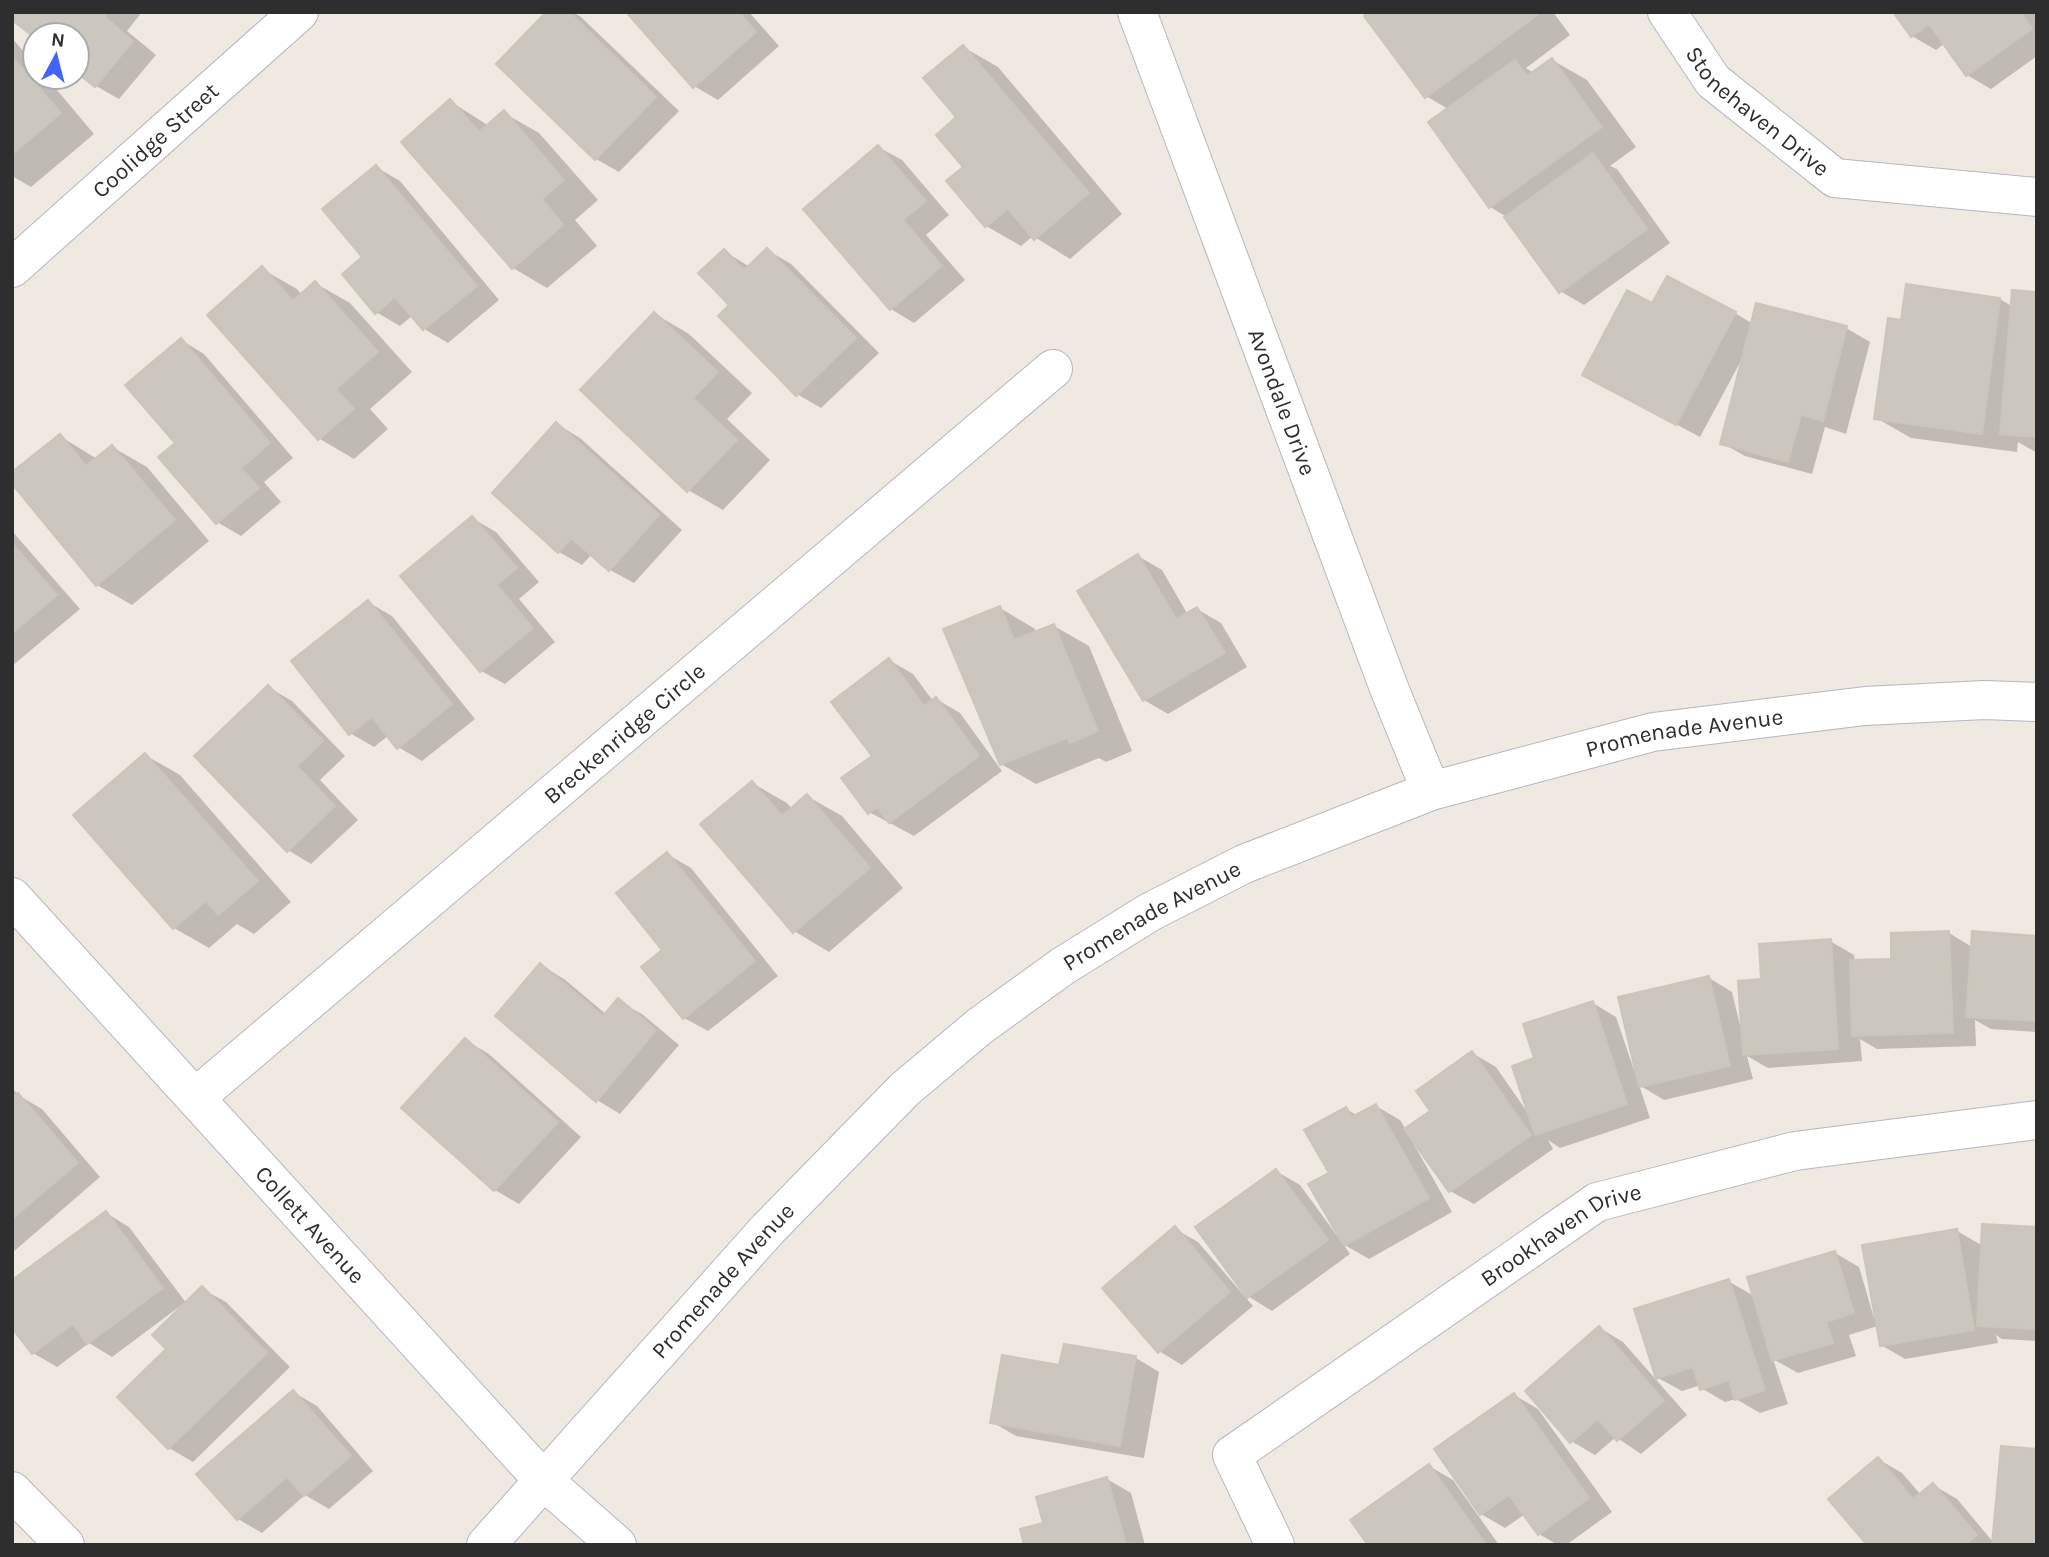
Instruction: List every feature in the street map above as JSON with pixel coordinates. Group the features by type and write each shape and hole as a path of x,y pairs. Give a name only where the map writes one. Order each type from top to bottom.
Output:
{"street":[{"name":"Coolidge Street","path":"12,268 299,12"},
{"name":"Avondale Drive","path":"1138,12 1384,675 1432,791"},
{"name":"Stonehaven Drive","path":"1667,12 1713,81 1835,178 2037,197"},
{"name":"Breckenridge Circle","path":"196,1097 1053,369"},
{"name":"Promenade Avenue","path":"486,1545 768,1229 905,1089 980,1026 1063,966 1150,912 1244,864 1432,791 1653,732 1866,706 1984,700 2037,702"},
{"name":"Collett Avenue","path":"12,897 543,1480 617,1545"},
{"name":"Brookhaven Drive","path":"1275,1545 1233,1455 1597,1202 1795,1151 2037,1120"},
{"path":"12,1490 65,1545"}],"building":[{"path":"12,12 107,12 104,16 133,41 95,87 91,84 91,21 21,21 21,27 12,20"},
{"path":"546,12 569,12 656,97 595,160 496,64"},
{"path":"626,12 739,12 756,32 693,88"},
{"path":"1368,12 1535,12 1537,15 1425,98 1364,16"},
{"path":"1893,12 2021,12 2032,29 1966,76 1929,24 1911,37"},
{"path":"963,45 1089,193 1034,240 1008,209 985,227 946,181 963,167 936,135 956,117 923,78"},
{"path":"12,57 21,67 21,91 42,91 61,113 12,154"},
{"path":"1552,58 1602,127 1489,208 1428,122 1515,60 1527,76"},
{"path":"450,99 479,132 504,110 564,180 542,199 563,225 512,269 401,142"},
{"path":"878,145 926,201 903,220 942,266 890,310 803,209"},
{"path":"1593,153 1647,229 1559,293 1504,217"},
{"path":"376,165 477,286 423,330 395,297 375,314 342,274 362,257 322,209"},
{"path":"767,248 856,338 796,396 718,316 729,305 698,273 724,249 744,270"},
{"path":"262,266 293,301 315,281 378,352 336,389 354,409 318,440 207,315"},
{"path":"1667,276 1736,312 1676,425 1582,375 1627,290 1652,303"},
{"path":"1906,284 2000,298 1982,434 1874,419 1888,318 1901,320"},
{"path":"2012,290 2037,292 2037,437 2000,434"},
{"path":"1756,303 1847,326 1823,421 1801,415 1788,462 1720,444"},
{"path":"654,312 718,372 693,398 737,440 687,492 580,390"},
{"path":"181,338 270,443 241,468 259,488 216,524 158,457 175,443 125,385"},
{"path":"556,422 659,515 609,571 571,538 558,553 492,493"},
{"path":"60,434 86,466 112,445 175,520 96,586 12,484 12,472"},
{"path":"472,516 517,568 497,585 533,628 480,672 400,576"},
{"path":"12,543 57,595 12,633"},
{"path":"1138,554 1176,619 1197,607 1225,653 1143,701 1077,591"},
{"path":"368,600 452,704 397,749 372,717 349,735 291,661"},
{"path":"1000,606 1014,640 1054,624 1098,731 1070,743 1067,738 1000,765 943,629"},
{"path":"889,658 924,706 936,697 979,756 889,823 877,807 868,814 841,778 872,756 831,702"},
{"path":"268,685 323,741 297,766 335,806 287,852 194,756"},
{"path":"145,753 258,881 218,915 206,901 173,929 73,815"},
{"path":"752,781 782,816 807,794 870,868 793,933 700,824"},
{"path":"667,852 755,961 683,1019 641,967 662,950 616,893"},
{"path":"1949,931 1953,1033 1852,1036 1850,960 1891,959 1891,933"},
{"path":"1972,931 2037,936 2037,1021 1966,1017"},
{"path":"1831,939 1838,1049 1743,1055 1738,981 1761,979 1759,944"},
{"path":"540,963 603,1016 618,998 656,1030 596,1102 495,1016"},
{"path":"1709,976 1730,1066 1639,1087 1618,997"},
{"path":"1593,1001 1627,1104 1535,1135 1512,1066 1534,1058 1523,1024"},
{"path":"465,1038 558,1122 494,1191 401,1108"},
{"path":"1472,1051 1531,1135 1449,1192 1404,1129 1430,1111 1416,1091"},
{"path":"18,1093 78,1163 12,1219 12,1099"},
{"path":"1376,1104 1429,1198 1344,1246 1308,1184 1329,1173 1304,1130 1346,1107 1352,1117"},
{"path":"1276,1169 1328,1240 1247,1298 1195,1227"},
{"path":"106,1211 163,1288 87,1344 73,1324 32,1354 12,1328 12,1280"},
{"path":"1982,1224 2037,1227 2037,1329 1977,1326"},
{"path":"1175,1226 1230,1292 1158,1353 1102,1288"},
{"path":"1957,1229 1974,1330 1880,1346 1862,1245"},
{"path":"1835,1251 1854,1313 1826,1322 1833,1343 1772,1361 1747,1277"},
{"path":"1729,1279 1765,1390 1735,1400 1729,1380 1700,1390 1693,1367 1656,1379 1634,1309"},
{"path":"202,1286 267,1353 168,1449 117,1397 166,1349 152,1335"},
{"path":"1599,1326 1664,1401 1617,1441 1598,1419 1570,1443 1525,1391"},
{"path":"1064,1344 1136,1356 1120,1446 990,1423 1002,1355 1059,1365"},
{"path":"293,1390 351,1456 304,1496 287,1477 237,1520 196,1474"},
{"path":"1514,1393 1589,1498 1538,1535 1509,1495 1480,1515 1434,1449"},
{"path":"2001,1446 2037,1449 2037,1545 1992,1544"},
{"path":"1878,1457 1913,1499 1933,1483 1977,1535 1965,1545 1867,1545 1828,1499"},
{"path":"1429,1464 1485,1543 1368,1545 1350,1520"},
{"path":"1107,1477 1126,1545 1024,1545 1020,1529 1043,1523 1036,1497"}]}
